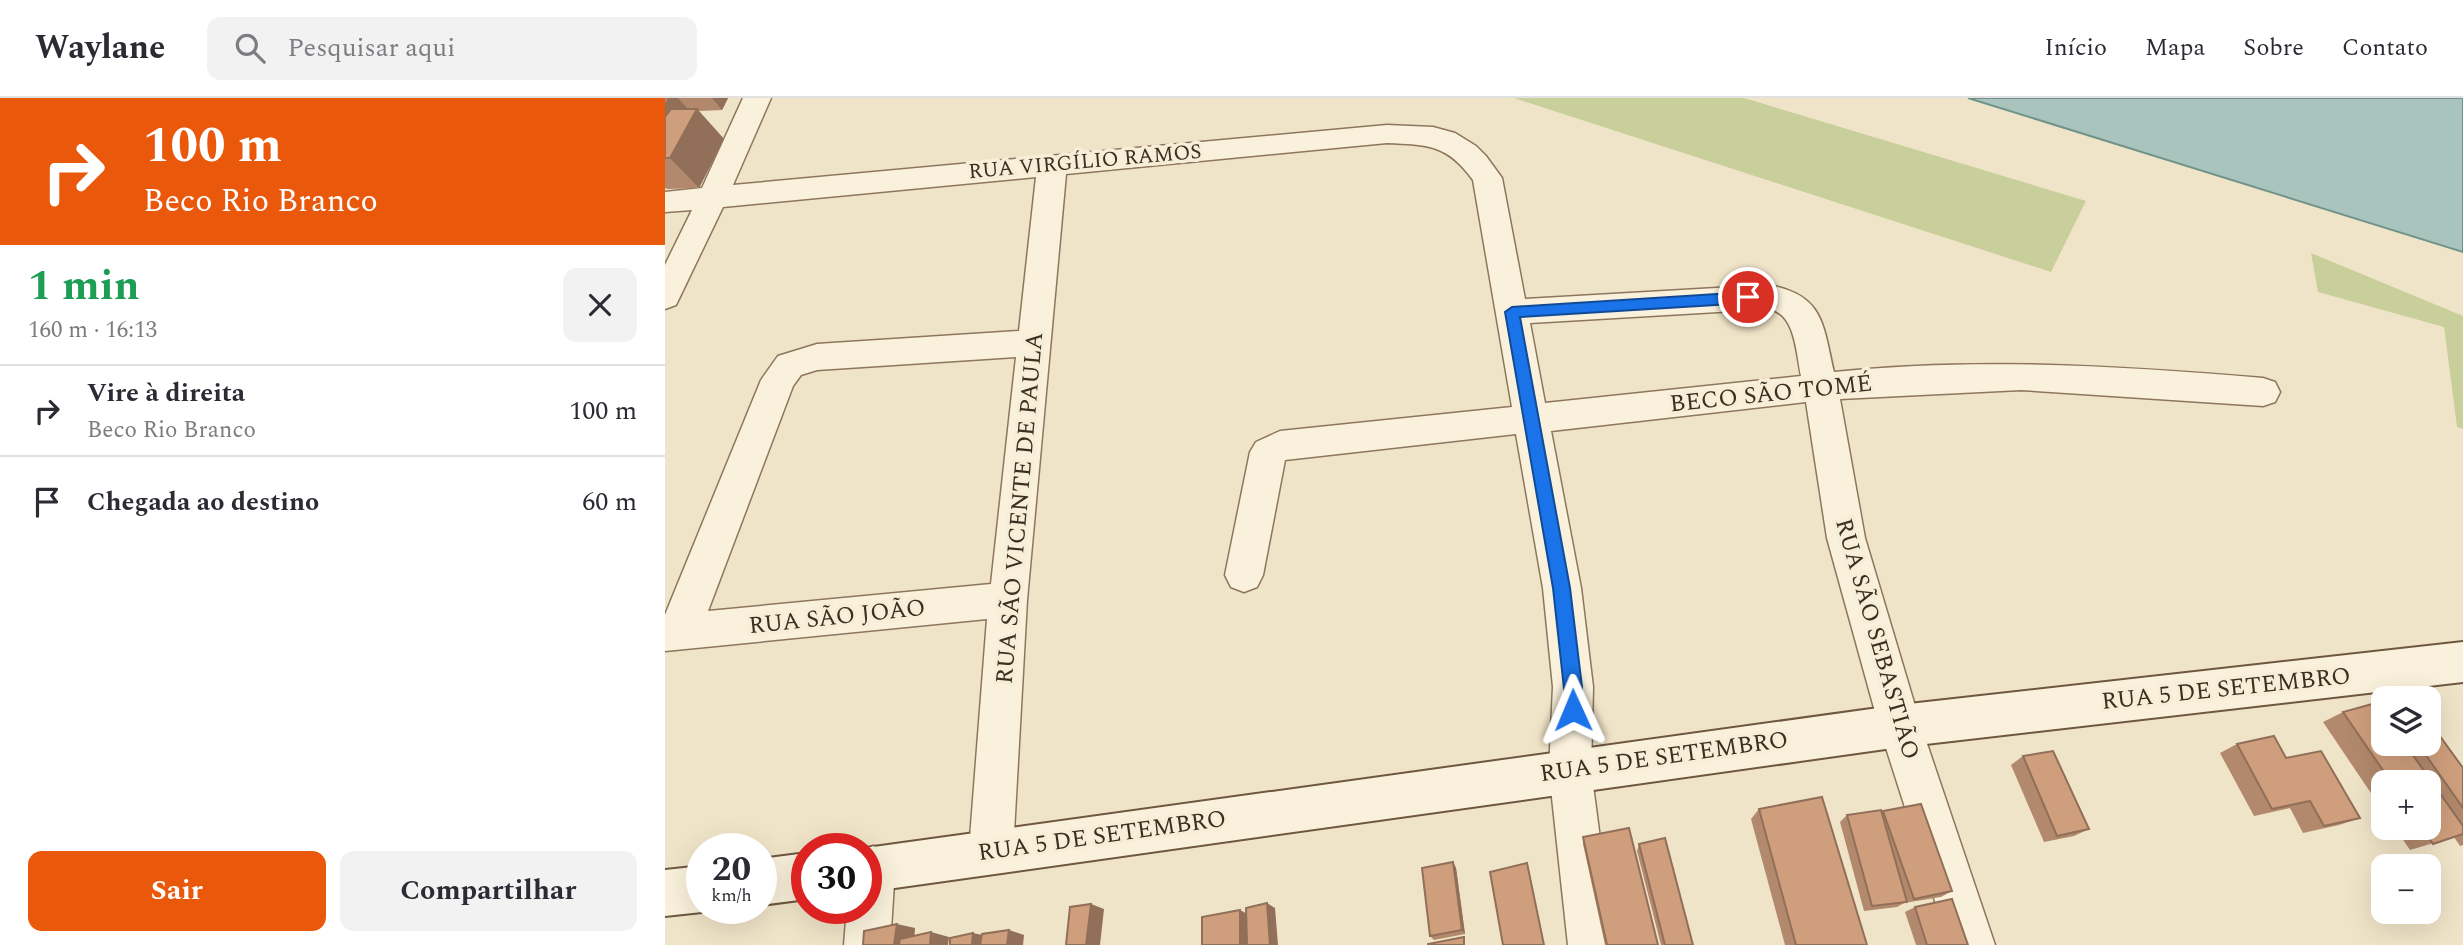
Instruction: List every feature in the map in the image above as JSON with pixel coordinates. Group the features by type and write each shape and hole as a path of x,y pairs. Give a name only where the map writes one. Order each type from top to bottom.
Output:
{"street":[{"path":"665,297 757,98"},
{"name":"RUA VIRGÍLIO RAMOS","path":"665,202 1387,134 1435,136 1459,145 1473,158 1487,178 1512,312"},
{"name":"RUA SÃO VICENTE DE PAULA","path":"991,851 1008,600 1052,165"},
{"name":"RUA SÃO SEBASTIÃO","path":"1512,312 1769,297 1786,300 1800,312 1807,328 1821,388 1846,538 1900,726 1972,945"},
{"path":"1512,312 1562,588 1573,687 1570,770 1591,945"},
{"path":"673,632 778,380 790,365 817,357 1035,343"},
{"name":"BECO SÃO TOMÉ","path":"1244,575 1264,465 1268,452 1280,446 1870,382 2021,377 2181,385 2263,393"},
{"name":"RUA SÃO JOÃO","path":"673,632 1008,600"},
{"name":"RUA 5 DE SETEMBRO","path":"882,867 1900,726 2463,662"},
{"path":"665,893 686,891"},
{"path":"867,945 868,924"}],"green space":[{"path":"1514,98 1744,98 2086,201 2051,272"},
{"path":"2311,253 2463,316 2463,429 2457,427 2444,327 2318,292"}],"water":[{"path":"1968,98 2463,98 2463,252"}],"building":[{"path":"671,109 697,109 670,158 665,158 665,117"},
{"path":"2371,704 2371,753 2343,712"},
{"path":"2274,736 2286,758 2321,751 2360,818 2324,826 2310,801 2272,809 2237,744"},
{"path":"2441,738 2463,768 2463,808 2441,777 2441,770 2436,770 2426,756 2441,756"},
{"path":"2053,751 2089,829 2057,836 2023,756"},
{"path":"2373,756 2413,756 2423,770 2383,770"},
{"path":"2441,795 2463,826 2463,834 2433,844 2430,840 2441,840"},
{"path":"1822,797 1867,945 1796,945 1759,809"},
{"path":"1921,804 1952,891 1914,899 1883,811"},
{"path":"1881,810 1907,902 1872,906 1847,815"},
{"path":"1629,828 1658,945 1607,945 1583,837"},
{"path":"1665,838 1693,945 1665,945 1639,844"},
{"path":"1453,862 1462,930 1430,936 1422,868"},
{"path":"1527,863 1544,945 1503,945 1490,872"},
{"path":"1952,899 1968,945 1927,945 1915,907"},
{"path":"1267,903 1270,945 1247,945 1246,908"},
{"path":"1091,904 1086,945 1066,945 1070,907"},
{"path":"1240,910 1240,945 1202,945 1202,917"},
{"path":"897,924 894,945 863,945 864,931"},
{"path":"1009,930 1007,945 980,945 982,934"},
{"path":"931,932 930,945 899,945 900,939"},
{"path":"973,933 972,945 950,945 950,938"},
{"path":"1464,937 1464,945 1428,945 1428,944"}],"route":[{"path":"1573,710 1562,588 1512,312 1748,297"}]}
